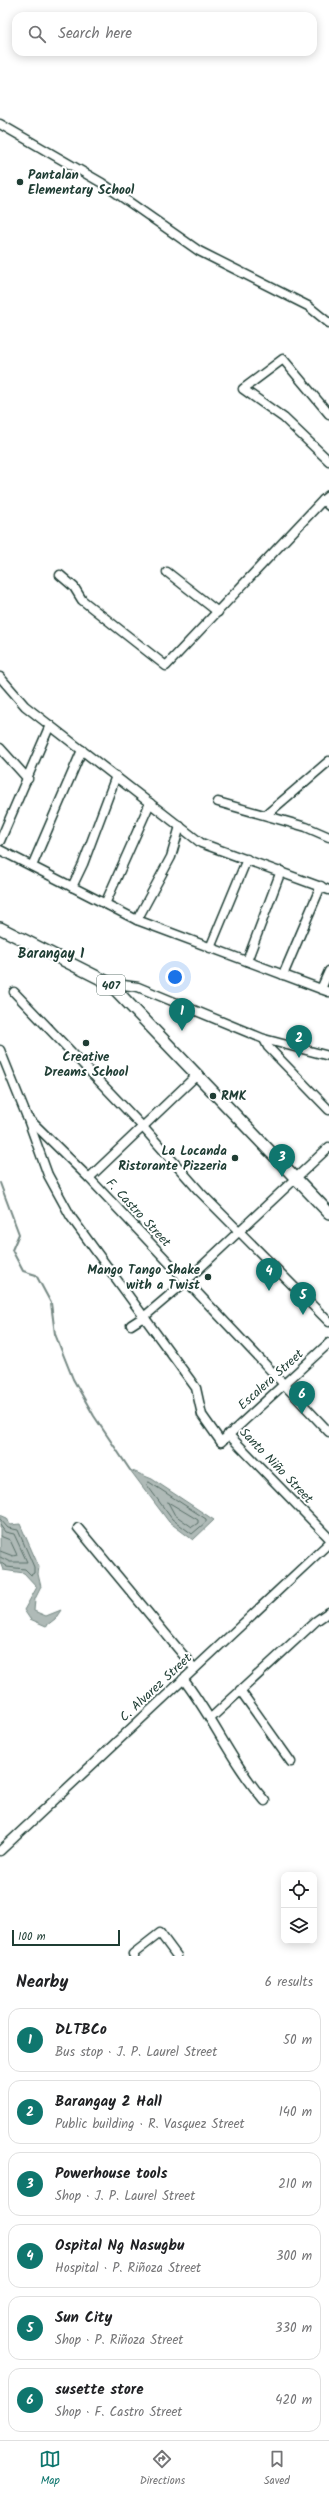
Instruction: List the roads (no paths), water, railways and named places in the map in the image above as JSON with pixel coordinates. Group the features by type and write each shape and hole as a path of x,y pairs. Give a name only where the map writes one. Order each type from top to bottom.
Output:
{"main road":[{"name":"407","path":"0,928 109,983 329,1213"}],"street":[{"path":"0,124 102,183 199,251 308,306 329,323"},
{"path":"329,414 284,359 243,389 284,418 329,461"},
{"path":"60,575 74,587 82,600 166,666 326,497 329,506"},
{"path":"167,572 218,612"},
{"path":"0,677 25,706 201,843 281,871 329,890"},
{"path":"0,841 50,725"},
{"path":"0,748 28,779"},
{"path":"32,866 82,750"},
{"path":"266,814 329,761"},
{"path":"72,887 83,864 116,776"},
{"path":"218,802 266,814 327,833"},
{"path":"105,904 150,803"},
{"path":"136,920 171,857 180,826"},
{"path":"0,850 136,920 247,962 325,990 329,971"},
{"path":"210,948 247,859"},
{"path":"247,962 281,871"},
{"path":"283,975 321,886"},
{"path":"109,983 138,987 264,1039 329,1056"},
{"path":"14,992 142,1126 200,1192 329,1322"},
{"path":"264,1039 268,1047 329,1110"},
{"name":"F. Castro Street","path":"0,1050 27,1117 89,1178 185,1282 329,1432"},
{"path":"89,1178 197,1075"},
{"name":"Santo Niño Street","path":"27,1117 57,1195 71,1217 145,1316 196,1388 202,1415 221,1442 228,1434 329,1538"},
{"path":"131,1325 145,1316 185,1282 329,1147"},
{"name":"Escalera Street","path":"228,1434 284,1386 329,1344"},
{"path":"78,1528 194,1668"},
{"name":"C. Alvarez Street","path":"0,1851 194,1668 329,1544"},
{"path":"211,1718 316,1621 329,1612"},
{"path":"183,1679 211,1718 219,1734 265,1801"},
{"path":"240,1690 291,1762"},
{"path":"134,1956 133,1954 160,1933 177,1956"}],"water":[{"path":"130,1470 152,1479 214,1520 193,1540 169,1522"},
{"path":"0,1515 7,1518 10,1525 20,1524 39,1567 38,1574 41,1587 35,1599 34,1611 46,1616 61,1610 55,1619 46,1626 30,1619 24,1610 37,1587 24,1573 3,1570 0,1562"}],"waterway":[{"path":"0,1183 19,1234 12,1250 23,1271 36,1275 51,1303 55,1334 73,1379 94,1416 130,1470"}],"place":[{"name":"Pantalan Elementary School","path":"20,182"},
{"name":"DLTBCo","path":"182,1031"},
{"name":"Creative Dreams School","path":"86,1043"},
{"name":"Barangay 2 Hall","path":"299,1058"},
{"name":"RMK","path":"213,1096"},
{"name":"La Locanda Ristorante Pizzeria","path":"235,1158"},
{"name":"Powerhouse tools","path":"282,1177"},
{"name":"Mango Tango Shake with a Twist","path":"208,1277"},
{"name":"Ospital Ng Nasugbu","path":"269,1291"},
{"name":"Sun City","path":"303,1315"},
{"name":"susette store","path":"302,1414"}],"district":[{"name":"Barangay 1","path":"51,954"}]}
